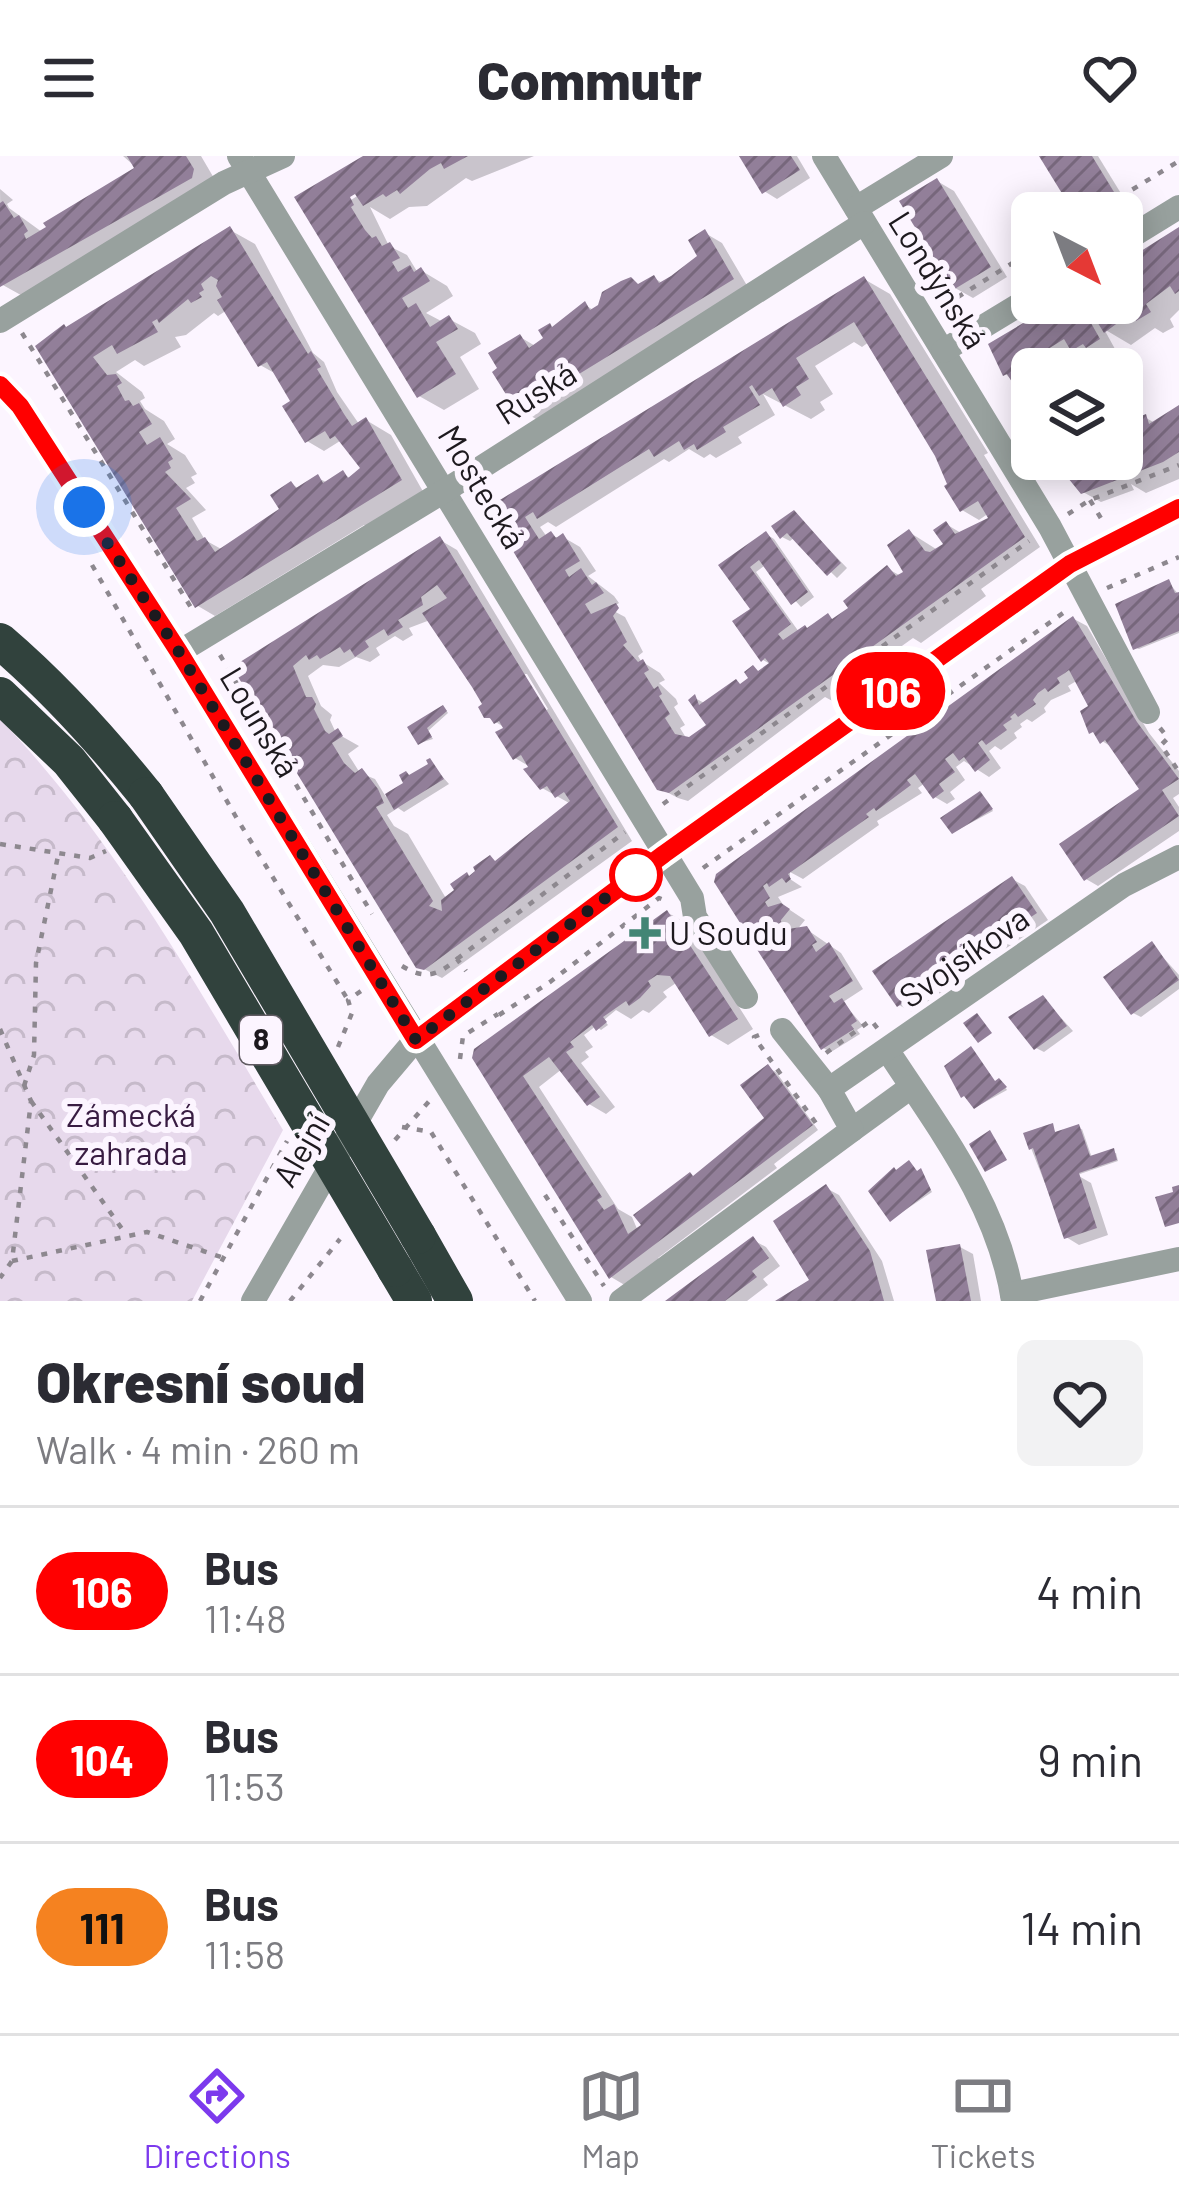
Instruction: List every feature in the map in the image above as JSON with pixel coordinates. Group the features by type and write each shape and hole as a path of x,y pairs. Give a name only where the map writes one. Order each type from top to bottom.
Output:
{"highway":[{"name":"8","path":"0,641 84,720 146,796 239,932 455,1301"},
{"name":"8","path":"0,694 69,761 115,833 196,933 414,1301"}],"street":[{"path":"0,321 224,183 244,165 283,156"},
{"name":"Londýnská","path":"824,156 1050,526 1148,712"},
{"name":"Ruská","path":"179,652 446,490 860,216 941,156"},
{"name":"Mostecká","path":"244,165 692,898 694,916 746,998"},
{"path":"1143,229 1179,207"},
{"path":"944,351 1011,310"},
{"name":"Lounská","path":"0,385 20,406 179,652 416,1040"},
{"name":"Alejní","path":"253,1301 378,1084 416,1040 664,854 1070,564 1179,508"},
{"name":"Svojsíkova","path":"829,1089 888,1043 1124,885 1179,857"},
{"path":"778,1027 829,1089 852,1130"},
{"path":"416,1040 580,1301"},
{"path":"888,1043 969,1177 998,1246 1013,1298 1179,1259"},
{"path":"621,1301 911,1087"}],"path":[{"path":"1128,192 1179,161"},
{"path":"923,318 1011,264"},
{"path":"402,966 427,976 441,973 643,819 1050,526 1090,500 1179,465"},
{"path":"87,556 236,817 348,1000"},
{"path":"392,1147 402,1127 426,1102 466,1073 458,1054 464,1036 550,982 658,898 669,902 700,879 696,873 1086,597 1179,557"},
{"path":"1148,712 1168,738 1161,745 1179,772"},
{"path":"0,844 89,858 115,833"},
{"path":"24,1086 34,1055 36,963 58,856"},
{"path":"457,959 499,1015"},
{"path":"821,1057 871,1020 888,1043"},
{"path":"778,1027 754,1037 818,1126"},
{"path":"0,1029 31,1101 127,1235"},
{"path":"0,1278 12,1261 31,1101"},
{"path":"402,1127 431,1132 535,1301"},
{"path":"290,1301 348,1225"},
{"path":"12,1261 147,1232 223,1258 200,1301"}],"green space":[{"name":"Zámecká zahrada","path":"0,719 118,865 283,1130 192,1301 0,1301"}],"building":[{"path":"127,156 186,156 194,169 192,178 0,287 0,203 14,218 19,215 28,231 26,239 46,227 43,223 134,168"},
{"path":"363,156 468,156 444,169 441,163 430,169 400,194 397,190 386,197 383,194 363,206 355,194 350,197 351,207 372,238 376,236 382,246 390,242 400,258 392,262 398,272 410,265 414,272 421,267 430,281 402,298 408,308 416,303 430,327 449,315 458,329 436,342 456,374 417,398 294,197"},
{"path":"739,156 791,156 800,170 762,194"},
{"path":"1039,156 1092,156 1114,192 1061,192"},
{"path":"937,178 991,267 953,290 899,201"},
{"path":"230,226 308,354 311,351 321,367 317,369 352,426 366,417 402,480 195,608 35,346 64,324 66,327","holes":["211,276 218,280 222,297 217,300 258,367 267,362 290,401 282,406 305,443 325,431 330,439 335,436 360,468 348,478 343,470 323,483 318,474 296,488 291,481 270,495 279,509 215,552 205,537 197,541 176,508 191,499 165,472 173,459 160,437 147,445 139,432 152,424 139,403 133,406 125,401 116,374 107,375 93,357 112,345 117,354 158,332 152,322 157,319 159,323 188,299 191,303 202,297 201,284"]},
{"path":"1179,227 1179,291 1175,294 1170,286 1146,304 1151,312 1143,317 1143,250"},
{"path":"705,229 734,279 517,412 492,372 497,368 488,353 520,334 529,348 543,338 538,330 550,323 552,327 585,301 590,310 598,305 602,292 621,281 631,277 638,284 654,275 659,283 697,256 688,240"},
{"path":"864,276 1025,537 669,793 657,790 487,508","holes":["854,322 935,456 944,486 960,512 978,501 988,518 955,534 946,521 933,530 943,544 930,552 909,529 887,545 903,572 896,576 887,565 843,601 848,608 832,619 828,613 783,640 778,634 791,624 750,567 759,560 791,605 808,592 766,531 718,565 750,609 732,621 761,662 765,658 769,663 758,671 753,665 740,684 736,679 699,705 695,694 688,700 706,725 689,737 675,734 665,718 670,714 658,686 654,689 644,673 649,670 643,659 638,662 623,645 627,642 613,616 619,608 616,603 591,614 585,604 604,593 581,568 569,577 565,570 580,561 563,533 556,538 551,531 539,539 525,517 533,512 537,519 649,449 654,457 679,441 684,450 694,444 697,450 726,432 723,427 760,405 752,385 759,396 772,388 783,407 801,395 796,387 809,379 796,358"]},
{"path":"1022,324 1092,324 1100,339 1086,348 1083,344 1069,348 1064,339 1050,348 1011,348 1011,380 1007,374 1003,376 988,344"},
{"path":"1179,405 1179,452 1143,470 1143,415 1149,424"},
{"path":"1070,480 1117,480 1081,494"},
{"path":"794,510 841,563 827,576 787,533 780,539 771,526"},
{"path":"440,536 618,827 424,970 416,968 232,667","holes":["437,585 447,598 422,613 472,687 484,718 494,724 499,721 503,728 495,732 513,760 521,755 528,767 523,769 540,790 547,786 555,798 564,792 570,801 495,861 490,855 469,876 467,872 450,884 454,890 441,900 442,911 429,906 433,901 376,807 384,803 378,789 362,768 355,773 344,763 332,743 343,736 338,728 329,734 325,731 316,704 306,697 293,666 306,655 309,660 317,655 320,659 340,647 344,653 350,649 355,657 369,647 365,641 384,629 388,636 403,627 398,620 423,605 421,597"]},
{"path":"1169,579 1175,593 1179,592 1179,631 1133,650 1115,604"},
{"path":"1073,616 1137,722 1179,779 1162,790 1179,816 1084,881 1059,844 1139,789 1105,740 1100,744 1093,732 1089,734 1080,711 1088,706 1069,670 1048,692 1045,688 1038,693 1033,700 1036,704 1010,717 1003,725 1007,730 986,745 982,740 978,743 990,760 975,772 964,757 959,761 953,753 945,759 955,772 939,784 944,791 933,799 915,774 907,780 911,785 788,874 791,879 786,883 782,878 763,886 770,898 765,902 768,907 781,903 790,909 781,920 782,930 807,926 817,942 812,945 816,952 829,942 853,981 829,996 834,1003 842,998 857,1021 851,1025 854,1029 821,1050 714,882 716,874"},
{"path":"443,705 447,711 427,728 432,737 418,745 407,727"},
{"path":"430,758 444,779 394,810 385,794 403,783 399,775 406,771 409,775"},
{"path":"980,791 993,809 952,834 940,818"},
{"path":"1012,876 1037,913 897,1007 872,971"},
{"path":"667,910 738,1019 709,1037 670,976 657,975 648,981 651,986 640,998 629,1006 626,1001 603,1017 607,1022 596,1031 592,1025 570,1042 574,1047 566,1052 600,1097 587,1106 549,1057 523,1076 602,1197 597,1200 604,1210 614,1204 628,1234 641,1225 633,1215 690,1172 693,1176 764,1118 740,1085 768,1064 813,1125 609,1279 472,1058 474,1049"},
{"path":"1152,941 1179,980 1131,1015 1103,977"},
{"path":"1043,995 1067,1026 1034,1050 1008,1017"},
{"path":"977,1013 992,1033 978,1043 963,1023"},
{"path":"971,1046 995,1081 999,1078 1007,1087 974,1109 961,1098 944,1066"},
{"path":"1053,1123 1055,1132 1079,1124 1090,1156 1114,1148 1117,1160 1079,1173 1097,1228 1064,1239 1033,1148 1029,1150 1023,1133"},
{"path":"990,1130 1007,1160 985,1172 969,1144"},
{"path":"909,1160 917,1171 921,1168 931,1190 890,1222 868,1191"},
{"path":"826,1184 870,1251 884,1301 775,1301 809,1280 773,1221"},
{"path":"1179,1185 1179,1223 1165,1227 1155,1197"},
{"path":"753,1236 769,1258 752,1271 757,1277 725,1301 665,1301"},
{"path":"960,1244 971,1301 936,1301 926,1250"}],"bus line":[{"name":"106","path":"0,385 20,406 179,652 416,1040 664,854 1070,564 1179,508"}],"place":[{"name":"U Soudu","path":"645,933"}],"route":[{"path":"84,507 179,652 416,1040 636,875"}]}
